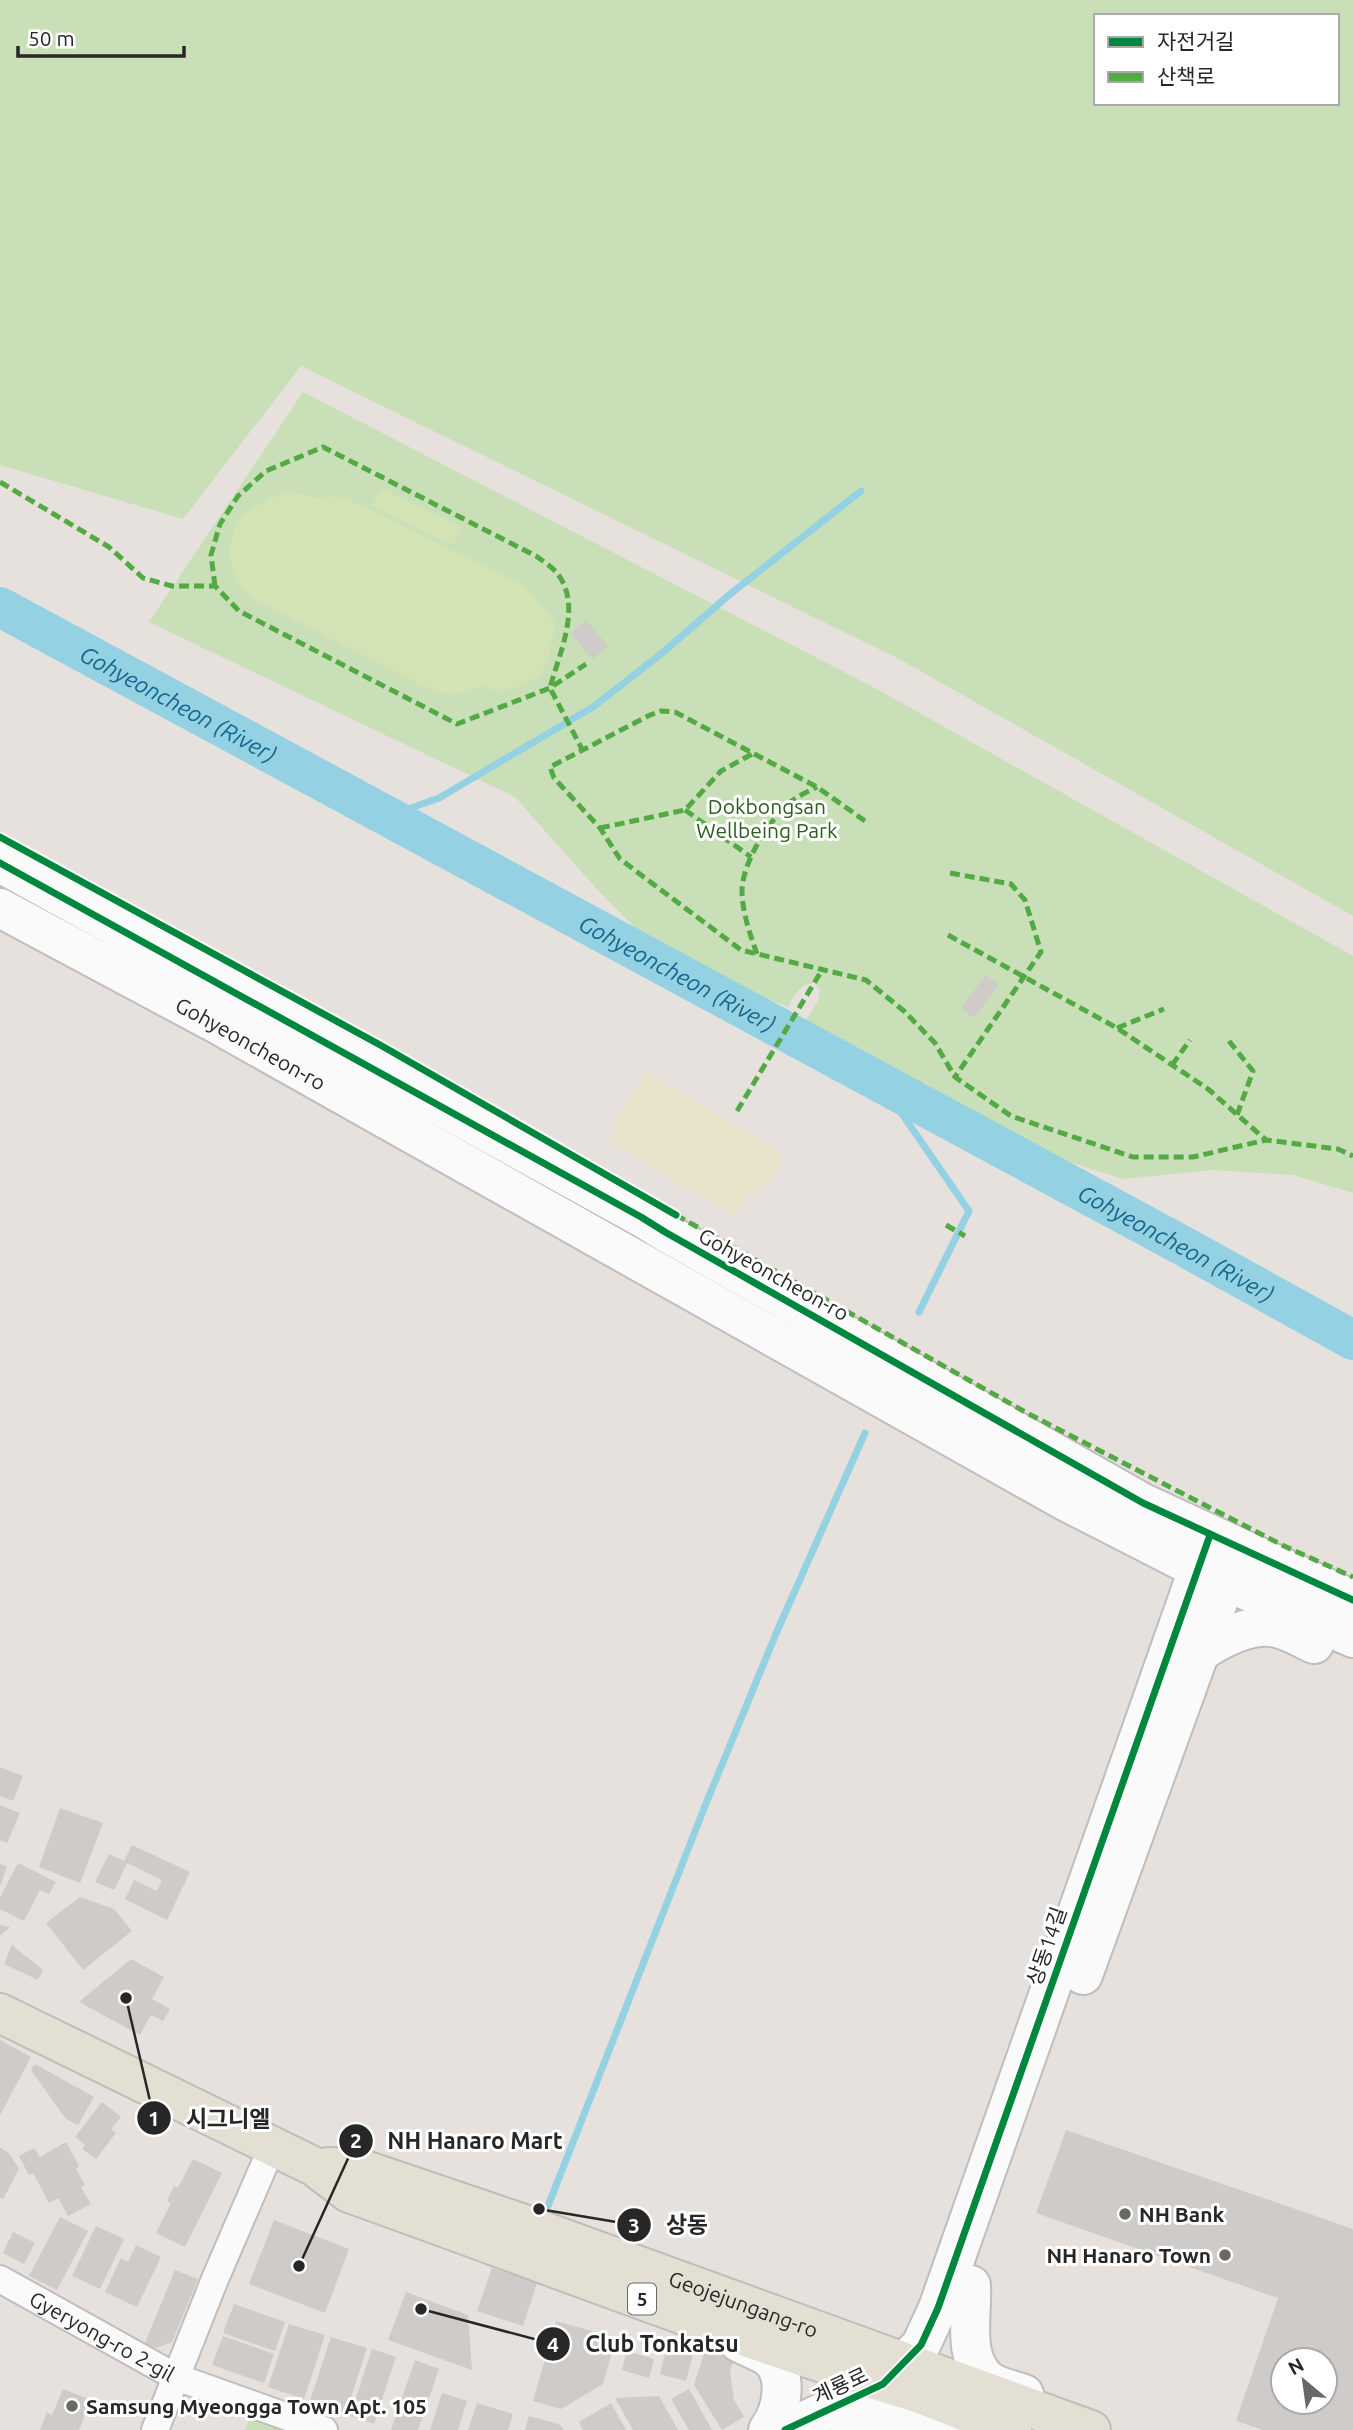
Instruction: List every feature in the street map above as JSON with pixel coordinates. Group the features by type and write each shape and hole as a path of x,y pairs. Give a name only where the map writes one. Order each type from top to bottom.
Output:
{"main road":[{"name":"Geojejungang-ro","path":"0,2012 315,2167 349,2193 729,2330 1091,2430"},
{"name":"Geojejungang-ro","path":"315,2167 356,2167 521,2222 848,2343 995,2425"}],"street":[{"name":"Gohyeoncheon-ro","path":"0,863 641,1216 1143,1503 1218,1558 1353,1637"},
{"name":"Gohyeoncheon-ro","path":"0,908 217,1024 1063,1500 1218,1558 1353,1600"},
{"path":"1063,1500 1077,1523 1153,1564 1163,1574 1170,1594 1170,1627 1187,1645 1253,1628 1273,1627 1353,1661"},
{"name":"상동14길","path":"906,2377 945,2353 971,2285 1218,1558"},
{"name":"상동14길","path":"906,2377 937,2308 1187,1645"},
{"path":"155,2430 215,2278 272,2147"},
{"name":"Gyeryong-ro 2-gil","path":"0,2279 176,2378 324,2430"},
{"path":"971,2285 972,2304 968,2332 976,2361 989,2381 1052,2405 1098,2430"},
{"path":"848,2343 887,2340 909,2329 937,2308"},
{"path":"729,2330 738,2342 767,2357 776,2365 782,2388 781,2398 779,2409 768,2430"},
{"name":"계룡로","path":"785,2430 906,2377"},
{"name":"계룡로","path":"827,2430 906,2377"},
{"path":"850,2430 869,2421 896,2416 995,2425"}],"green space":[{"path":"0,0 1353,0 1353,916 899,659 301,366 183,519 0,465"},
{"name":"Dokbongsan Wellbeing Park","path":"303,392 875,688 1353,956 1353,1193 1293,1175 1212,1170 1123,1179 1048,1155 981,1120 925,1083 893,1078 806,1020 818,1001 820,991 815,983 801,988 788,1007 704,974 643,936 594,886 515,797 149,622"},
{"path":"381,488 462,527 453,545 372,505"},
{"path":"285,492 306,494 313,498 341,496 525,586 556,624 542,672 528,683 498,692 484,686 458,693 431,690 250,597 237,582 232,566 230,553 234,530 239,521 254,507"},
{"path":"255,2406 324,2430 245,2430"}],"sand":[{"path":"647,1073 774,1148 782,1162 770,1183 750,1192 734,1217 610,1142 615,1121"}],"building":[{"path":"586,620 608,646 593,659 570,634"},
{"path":"986,975 999,984 974,1018 961,1008"},
{"path":"0,1767 23,1776 13,1801 0,1796"},
{"path":"0,1805 20,1813 7,1843 0,1840"},
{"path":"60,1808 103,1823 80,1883 39,1867"},
{"path":"132,1845 190,1872 167,1920 125,1899 134,1880 157,1891 162,1880 127,1863 114,1890 95,1882 109,1854 124,1861"},
{"path":"18,1863 56,1882 49,1894 40,1890 24,1921 0,1909 0,1898"},
{"path":"0,1864 7,1866 0,1886"},
{"path":"80,1897 114,1909 132,1931 83,1970 46,1923"},
{"path":"0,1925 10,1927 0,1936"},
{"path":"12,1945 43,1970 38,1980 4,1964"},
{"path":"131,1959 164,1977 152,1999 170,2009 163,2021 151,2015 140,2035 79,2002"},
{"path":"0,2040 31,2057 0,2115"},
{"path":"35,2064 94,2097 78,2125 66,2119 31,2070"},
{"path":"102,2102 121,2117 111,2129 116,2133 96,2159 82,2149 85,2145 75,2137"},
{"name":"NH Hanaro Town","path":"1066,2130 1353,2229 1353,2430 1263,2430 1236,2421 1278,2298 1036,2213"},
{"path":"66,2142 79,2166 76,2169 85,2185 81,2187 91,2204 68,2216 58,2198 49,2203 33,2173 29,2175 19,2156 34,2148 40,2157"},
{"path":"0,2148 9,2153 19,2169 3,2199 0,2198"},
{"path":"193,2159 222,2173 185,2247 156,2233 171,2203 167,2201 174,2186 178,2188"},
{"path":"60,2217 88,2231 57,2290 29,2276"},
{"path":"274,2220 349,2249 325,2313 249,2284"},
{"path":"96,2226 124,2239 100,2289 72,2276"},
{"path":"13,2232 35,2243 24,2264 3,2253"},
{"path":"136,2245 161,2257 137,2307 105,2292 121,2258 128,2262"},
{"path":"492,2268 537,2283 523,2326 477,2311"},
{"path":"175,2270 198,2279 172,2342 156,2348 145,2343"},
{"path":"406,2292 468,2315 472,2370 388,2340"},
{"path":"234,2304 285,2322 275,2351 223,2333"},
{"path":"556,2321 616,2338 603,2384 561,2409 533,2401"},
{"path":"289,2324 325,2335 304,2399 268,2387"},
{"path":"223,2336 274,2354 264,2383 212,2365"},
{"path":"331,2337 367,2348 346,2413 310,2401"},
{"path":"708,2341 737,2351 730,2371 734,2400 744,2417 722,2430 694,2385"},
{"path":"668,2343 694,2350 686,2381 660,2374"},
{"path":"372,2349 396,2357 374,2424 350,2416"},
{"path":"627,2351 654,2359 649,2378 622,2370"},
{"path":"415,2360 439,2369 418,2430 391,2430"},
{"name":"Samsung Myeongga Town Apt. 105","path":"63,2389 91,2400 79,2430 40,2430 47,2412 52,2415"},
{"path":"689,2389 712,2430 689,2430 671,2399"},
{"path":"442,2393 467,2401 458,2430 430,2430"},
{"path":"659,2396 678,2430 633,2430 615,2398"},
{"path":"477,2403 513,2414 508,2430 468,2430"},
{"path":"611,2403 626,2430 583,2430 579,2422"},
{"path":"529,2416 559,2424 564,2430 525,2430"}],"waterway":[{"path":"388,816 439,798 593,707 861,491"},
{"name":"Gohyeoncheon (River)","path":"0,607 1353,1340"},
{"path":"880,1082 969,1211 919,1312"},
{"path":"548,2206 707,1801 778,1629 865,1433"}],"marked path":[{"path":"215,586 211,555 220,524 238,496 266,471 323,447 536,556 557,573 565,586 569,615 550,688 583,751"},
{"path":"0,482 109,547 143,578 172,586 215,586 239,611 457,724 550,688 586,664"},
{"path":"865,821 817,787 675,712 661,711 650,715 550,767 554,778 600,828 620,859 741,950 866,980 904,1011 935,1043 955,1077 1011,1116 1133,1157 1193,1157 1266,1140 1338,1149 1353,1156"},
{"path":"600,828 685,810 721,771 754,753"},
{"path":"757,954 742,898 747,866 759,841 775,818 793,800 817,787"},
{"path":"685,810 751,857"},
{"path":"950,873 1011,884 1025,900 1041,952 955,1077"},
{"path":"948,935 1117,1028 1208,1089 1266,1140"},
{"path":"737,1111 822,970"},
{"path":"1117,1028 1164,1009"},
{"path":"1172,1065 1190,1040"},
{"path":"1229,1041 1253,1071 1237,1115"},
{"path":"676,1215 1027,1413 1284,1546 1353,1577"},
{"path":"946,1225 965,1236"}],"cycle path":[{"path":"0,837 382,1046 676,1215"},
{"path":"0,863 641,1217 1143,1503 1353,1600"},
{"path":"785,2430 883,2384 921,2345 938,2308 1210,1535"}],"place":[{"name":"시그니엘","path":"126,1998"},
{"name":"상동","path":"539,2209"},
{"name":"NH Bank","path":"1125,2214"},
{"name":"NH Hanaro Town","path":"1225,2255"},
{"name":"NH Hanaro Mart","path":"299,2266"},
{"name":"Club Tonkatsu","path":"421,2309"},
{"name":"Samsung Myeongga Town Apt. 105","path":"72,2406"}]}
